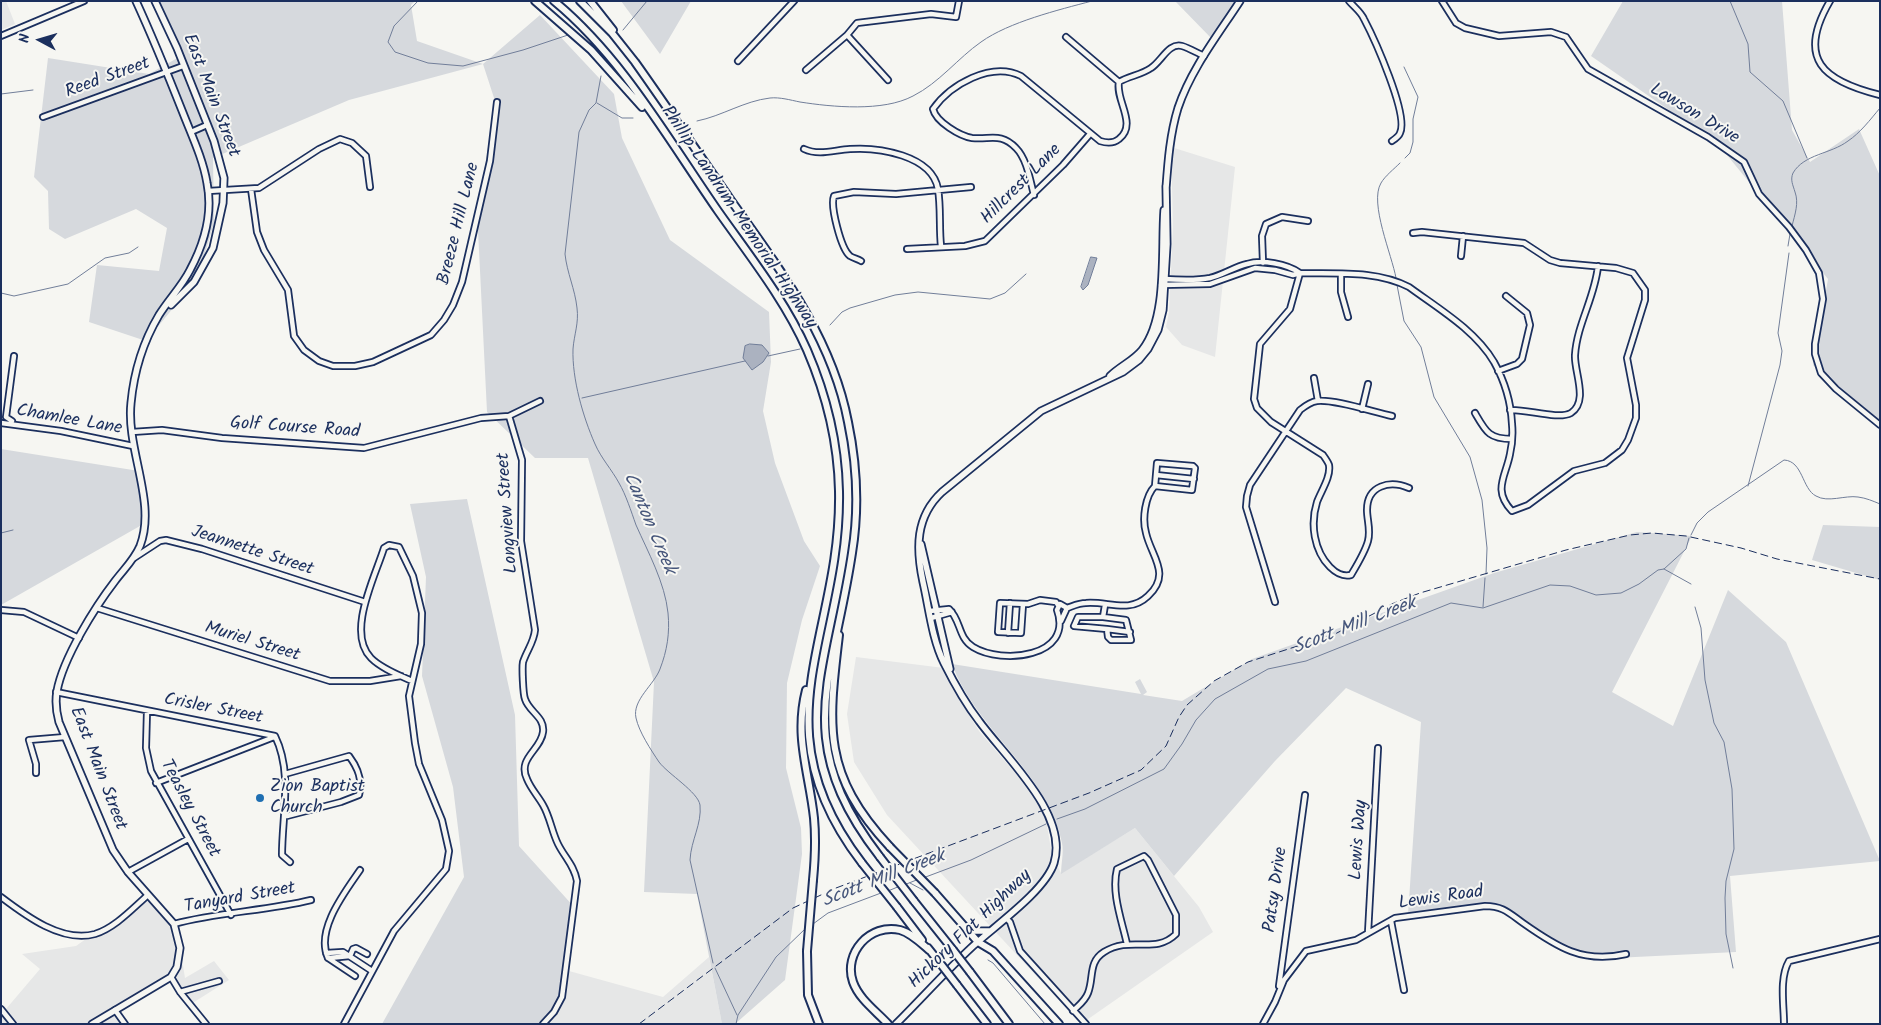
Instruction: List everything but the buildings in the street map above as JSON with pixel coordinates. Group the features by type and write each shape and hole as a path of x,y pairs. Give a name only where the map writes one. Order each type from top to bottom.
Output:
{"highway":[{"path":"535,1 591,50 664,132"},
{"name":"Phillip Landrum Memorial Highway","path":"554,1 607,54 664,132 783,306 806,347 825,398 835,446 839,515 835,554 814,659 808,713 812,758 820,788 832,818 862,863 987,1024"},
{"name":"Phillip Landrum Memorial Highway","path":"580,1 612,33 635,62 800,302 830,360 846,411 856,477 855,527 845,593 826,683 825,738 832,771 842,800 857,826 1009,1024"},
{"path":"590,1 635,62"},
{"path":"845,593 831,700 832,740 838,764 852,797 869,824 935,893 978,942 993,952 1059,1024"},
{"path":"814,659 803,700 800,723 802,758 814,817 813,880 806,974 808,995 819,1024"},
{"path":"888,1024 860,994 853,983 851,970 855,951 862,941 872,934 888,929 906,932 929,950"}],"main road":[{"name":"East Main Street","path":"136,1 191,132 208,191 208,216 200,250 185,279 160,314 140,352 133,390 132,432 146,522 134,558 114,581 79,638 56,692 56,710 65,737 113,850 128,872 174,924 180,948 177,967 172,977"},
{"name":"East Main Street","path":"150,332 169,307 194,282 204,267 218,236 224,190 222,169 207,125 177,48 155,1"},
{"name":"Hickory Flat Highway","path":"896,1024 989,931 1006,918 1039,886 1050,872 1056,858 1056,837 1048,815 1034,792 976,718 951,674 933,614 919,556 919,537 922,520 933,500 987,453 1041,410 1108,378 1133,359 1148,340 1157,318 1163,282 1169,151 1178,108 1188,84 1204,56 1240,1"},
{"path":"971,932 989,931"},
{"path":"92,1024 172,977"}],"street":[{"path":"1,36 84,1"},
{"path":"738,61 794,1"},
{"path":"806,70 847,35 857,22 931,14 956,17 959,1"},
{"path":"1349,1 1363,17 1392,81 1401,118 1400,134 1392,141"},
{"name":"Lawson Drive","path":"1442,1 1456,24 1465,28 1500,36 1551,32 1566,37 1588,69 1708,137 1744,162 1759,194 1789,227 1807,251 1819,273 1824,299 1815,344 1815,354 1821,373 1836,389 1880,425"},
{"path":"1830,1 1815,32 1814,43 1819,62 1826,73 1836,79 1880,95"},
{"path":"847,35 888,80"},
{"path":"1066,37 1118,82"},
{"path":"1118,82 1149,70 1161,61 1170,48 1176,46 1182,46 1204,56"},
{"name":"Reed Street","path":"43,117 183,66"},
{"path":"1034,195 1022,156 1015,146 998,138 976,138 961,134 934,115 933,109 939,101 973,78 999,71 1012,72 1090,134 1106,143 1118,140 1125,133 1126,114 1117,88 1118,82"},
{"name":"Breeze Hill Lane","path":"251,190 257,232 264,250 288,290 294,336 304,350 319,360 333,366 355,366 373,362 431,335 444,320 453,305 462,282 490,161 497,102"},
{"path":"191,132 207,125"},
{"name":"Hillcrest Lane","path":"907,249 965,246 985,241 1034,195 1090,134"},
{"path":"208,191 251,190 266,185 319,149 340,139 352,143 366,156 370,187"},
{"path":"804,150 811,153 869,149 903,156 921,165 934,176 938,189 942,246"},
{"path":"861,261 849,255 842,242 832,205 834,196 854,192 896,194 971,187"},
{"path":"1263,268 1262,236 1266,224 1282,217 1308,221"},
{"path":"1163,282 1210,284 1250,269 1263,268 1293,275 1300,273 1341,274 1385,278 1409,288 1474,336 1498,372 1510,410 1512,439 1510,458 1501,483 1508,506 1512,511 1528,505 1574,471 1605,463 1622,450 1636,418 1636,404 1627,358 1645,300 1645,290 1633,273 1625,269 1560,263 1524,243 1414,233"},
{"path":"1461,256 1463,236"},
{"path":"1163,282 1202,279 1246,264 1263,262 1294,269 1300,273"},
{"path":"1510,410 1533,411 1558,416 1572,412 1577,406 1580,392 1575,355 1578,338 1597,281 1598,266"},
{"path":"1300,273 1290,309 1260,344 1254,399 1263,416 1323,455 1329,465 1327,479 1317,503 1314,530 1316,544 1322,558 1340,575 1351,575 1368,540 1370,528 1367,512 1369,499 1384,484 1396,483 1409,488"},
{"path":"1341,274 1342,292 1348,317"},
{"path":"1498,372 1517,364 1522,359 1530,325 1527,313 1506,296"},
{"path":"14,356 6,417 18,424"},
{"path":"1314,378 1318,401"},
{"path":"1362,409 1368,384"},
{"name":"Golf Course Road","path":"132,432 162,430 222,438 356,449 481,418 509,416 540,401"},
{"path":"1275,602 1246,508 1250,485 1300,410 1318,401 1392,416"},
{"path":"1475,413 1490,435 1495,438 1512,439"},
{"name":"Longview Street","path":"509,416 522,460 521,541 534,630 533,640 522,665 525,699 538,715 544,730 540,740 527,759 524,769 526,779 548,816 558,844 574,867 577,881 562,997 554,1012 543,1024"},
{"name":"Chamlee Lane","path":"1,423 18,424 133,446"},
{"path":"933,614 952,612 956,615 961,634 969,645 995,656 1009,658 1046,648 1054,639 1067,608 1085,603 1123,607 1131,606 1148,596 1154,589 1159,571 1158,562 1145,527 1148,496 1155,486 1157,463 1193,466 1195,468 1192,490 1155,486"},
{"path":"1156,475 1194,479"},
{"name":"Jeannette Street","path":"134,558 160,541 166,540 202,549 365,602"},
{"path":"344,1024 394,931 446,869 449,851 442,820 419,764 411,714 409,696 421,644 422,613 413,576 397,545 388,545 384,548 365,602 360,636 367,654 386,668 412,681"},
{"path":"1023,604 1021,633 998,632 1000,603 1023,604 1049,600 1056,602 1058,605 1062,604 1067,608"},
{"path":"1008,633 1010,603"},
{"path":"1103,617 1105,604"},
{"path":"1058,605 1057,610 1061,621"},
{"name":"Muriel Street","path":"97,608 330,681 370,681 402,676"},
{"path":"1,610 24,612 79,638"},
{"path":"1107,629 1108,637 1111,640 1131,640 1130,632 1126,620 1103,617 1078,617 1074,626 1107,629 1130,632"},
{"name":"Crisler Street","path":"56,692 275,736 280,746 285,774 282,854 290,862"},
{"name":"Teasley Street","path":"147,711 147,758 156,783 232,915"},
{"path":"156,783 275,736"},
{"path":"36,773 36,764 28,740 65,737"},
{"name":"Lewis Way","path":"1368,933 1378,748"},
{"path":"283,811 286,816 341,802 359,795 361,786 356,765 349,756 285,774"},
{"name":"Patsy Drive","path":"1279,990 1304,795"},
{"path":"128,872 188,839"},
{"path":"1073,1011 1082,1003 1088,992 1095,960 1106,951 1127,944 1160,945 1176,934 1176,915 1148,860 1144,856 1116,869 1116,898 1127,944"},
{"path":"327,955 332,912 360,870"},
{"path":"1,898 24,915 55,930 80,936 97,933 115,923 148,895"},
{"name":"Tanyard Street","path":"174,924 195,918 232,915 311,900"},
{"name":"Lewis Road","path":"1263,1024 1276,1002 1279,990 1290,970 1306,951 1356,940 1391,921 1485,906 1499,906 1550,942 1578,954 1589,958 1626,954"},
{"path":"1006,918 1010,922 1020,951 1086,1024"},
{"path":"1391,921 1404,990"},
{"path":"1784,1024 1784,985 1786,967 1789,961 1880,938"},
{"path":"350,956 353,949 356,948 366,954"},
{"path":"327,955 350,956 372,971"},
{"path":"327,955 355,976"},
{"path":"172,977 180,992 206,1024"},
{"path":"180,992 219,981"},
{"path":"1,1009 13,1024"},
{"path":"115,1010 125,1024"}],"shaded area":[{"path":"1,1 6,1 15,24 1,30"},
{"path":"150,1 415,1 411,5 417,41 483,64 349,100 213,158 214,223 197,279 146,341 89,322 97,265 159,271 167,228 136,209 65,239 49,229 48,191 34,177 48,58 149,74 181,56"},
{"path":"621,1 691,1 660,54"},
{"path":"1175,1 1236,1 1212,39"},
{"path":"1623,1 1782,1 1792,130 1810,162 1859,129 1880,176 1880,425 1871,422 1813,365 1828,279 1718,144 1591,56"},
{"path":"540,15 614,94 622,138 670,240 769,312 771,362 763,411 775,463 804,541 820,566 802,620 787,683 786,768 801,828 802,854 785,980 735,1024 722,1024 697,894 644,892 654,682 588,458 535,458 487,412 477,210 496,104 483,64"},
{"path":"1171,147 1235,167 1215,357 1182,345 1166,327 1169,312 1173,227"},
{"path":"1091,257 1097,258 1088,285 1083,290 1081,287"},
{"path":"750,344 762,345 769,353 763,362 752,370 743,358 745,346"},
{"path":"1,449 139,471 147,522 1,605"},
{"path":"467,499 515,715 519,846 575,908 569,971 559,1012 545,1024 382,1024 464,877 453,787 422,676 426,577 410,504"},
{"path":"1823,525 1880,527 1880,580 1812,560"},
{"path":"1637,532 1692,536 1612,692 1673,726 1728,590 1786,642 1880,861 1730,876 1736,952 1595,959 1536,935 1495,905 1408,915 1421,722 1346,688 1275,761 1174,876 1135,828 1061,874 1062,843 1055,818 1043,795 1028,773 977,710 963,688 952,664 1141,694 1135,682 1140,679 1147,692 1143,695 1182,701 1252,659 1494,573"},
{"path":"856,657 944,668 951,686 979,731 1017,775 1045,814 1052,855 1061,873 1135,828 1199,907 1213,932 1081,1024 887,815 854,762 847,714"},
{"path":"148,895 176,923 185,978 214,961 229,980 191,1004 167,977 115,1008 125,1024 1,1024 1,1006 6,1009 40,969 22,954 76,946"},
{"path":"709,957 722,1024 545,1024 559,1012 569,971 663,997"}],"waterway":[{"name":"Canton Creek","path":"418,1 394,26 388,42 395,52 428,63 463,66 523,50 568,35"},
{"path":"623,30 647,1"},
{"path":"697,121 751,102 770,98 842,107 872,106 901,101 922,91 973,48 1005,28 1034,17 1092,1"},
{"path":"1730,1 1748,44 1750,72 1783,101 1807,158"},
{"path":"1404,67 1418,97 1413,119 1413,142 1410,153 1405,158"},
{"name":"Canton Creek","path":"601,76 596,103 589,110 579,132 565,254 577,313 573,349 574,373 579,398 597,449 624,493 655,568 666,602 669,628 664,655 657,675 637,705 636,718 642,735 659,762 694,794 700,805 699,819 690,860 713,963"},
{"path":"1,94 33,90"},
{"path":"597,103 622,118 633,118"},
{"path":"1792,226 1797,204 1792,180 1793,173 1804,162 1852,138 1880,108"},
{"path":"1396,278 1379,216 1378,192 1383,180 1400,163"},
{"path":"1788,246 1790,234"},
{"path":"1,293 14,296 68,284 105,258 129,253 138,247"},
{"path":"1748,486 1780,365 1782,351 1778,333 1789,253"},
{"path":"830,325 842,312 850,308 895,295 918,292 990,299 1005,293 1026,274"},
{"path":"1397,285 1404,321 1421,347 1434,397 1470,457 1482,500 1487,548 1486,574"},
{"path":"768,356 800,349"},
{"path":"582,398 745,361"},
{"name":"Scott Mill Creek","path":"1691,535 1697,523 1708,512 1784,460 1795,465 1808,488 1816,496 1826,499 1858,497 1880,504"},
{"path":"1,533 13,530"},
{"name":"Scott Mill Creek","path":"1057,819 1085,809 1164,769 1196,720 1215,699 1268,669 1306,661 1451,603 1483,608 1550,585 1570,586 1596,595 1621,593 1639,584 1658,570 1664,569 1686,549 1689,538"},
{"path":"1664,569 1691,584"},
{"path":"1483,607 1485,578"},
{"path":"1695,607 1701,628 1705,680 1714,723 1724,742 1732,789 1734,849 1726,881 1725,898 1726,934 1733,968"},
{"name":"Scott Mill Creek","path":"923,878 971,860 1046,824"},
{"name":"Scott Mill Creek","path":"904,885 919,879"},
{"path":"910,883 923,890"},
{"name":"Scott Mill Creek","path":"888,891 900,886"},
{"name":"Scott Mill Creek","path":"813,924 828,913 881,893"},
{"name":"Scott Mill Creek","path":"736,1024 738,1015 776,957 805,929"},
{"path":"988,960 993,963 1045,1024"},
{"name":"Canton Creek","path":"715,968 737,1015"}],"railway":[{"path":"639,1024 793,908 836,888 1089,793 1141,770 1166,746 1179,717 1187,705 1214,681 1248,662 1335,634 1394,603 1420,593 1566,550 1630,535 1652,533 1686,536 1741,548 1777,559 1880,579"}],"place":[{"name":"Zion Baptist Church","path":"260,798"}]}
